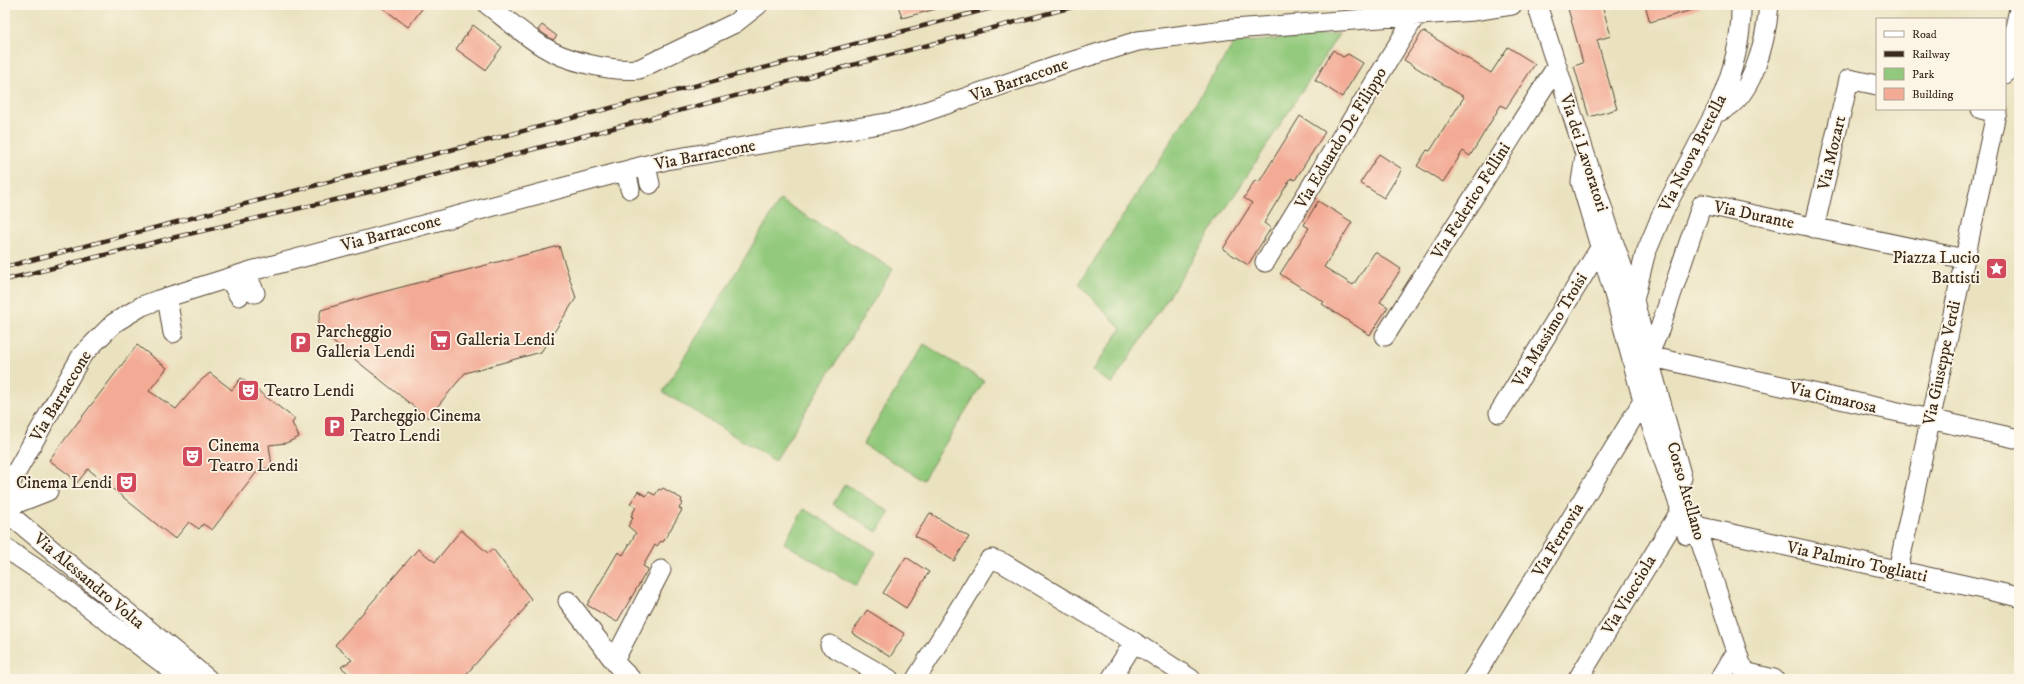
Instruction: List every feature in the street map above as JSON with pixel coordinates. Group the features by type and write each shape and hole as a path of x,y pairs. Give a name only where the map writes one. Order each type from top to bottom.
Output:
{"street":[{"path":"488,5 541,46 556,54 612,69 625,70 639,69 735,23 758,5"},
{"name":"Via dei Lavoratori","path":"1537,5 1585,156 1634,300"},
{"name":"Via Nuova Bretella","path":"1634,300 1645,255 1663,212 1726,89 1739,43 1741,5"},
{"path":"1715,113 1731,106 1744,92 1759,56 1768,22 1769,5"},
{"name":"Via Barraccone","path":"5,492 82,355 114,323 142,306 238,275 626,171 648,175 666,160 898,121 1057,66 1138,41 1233,29 1416,15 1508,6"},
{"path":"2006,69 2019,9"},
{"name":"Via Eduardo De Filippo","path":"1265,262 1416,15"},
{"name":"Via Federico Fellini","path":"1385,336 1557,66"},
{"name":"Via Mozart","path":"1814,228 1849,79 1876,85"},
{"name":"Via Giuseppe Verdi","path":"1898,570 1965,259 1992,110"},
{"path":"1585,156 1581,182 1617,304 1642,401 1681,510 1687,535 1693,532 1696,526"},
{"path":"626,171 630,189"},
{"name":"Via Durante","path":"1648,356 1660,328 1702,204 1965,259"},
{"name":"Via Massimo Troisi","path":"1500,413 1600,248"},
{"path":"238,275 247,294"},
{"path":"167,298 173,333"},
{"name":"Corso Atellano","path":"1634,300 1648,356 1696,526 1745,676"},
{"name":"Via Cimarosa","path":"1648,356 2019,439"},
{"name":"Via Ferrovia","path":"1473,679 1642,401"},
{"path":"5,492 20,502 48,491"},
{"name":"Via Viocciola","path":"1578,679 1681,510"},
{"name":"Via Alessandro Volta","path":"5,511 208,679"},
{"name":"Via Palmiro Togliatti","path":"1696,526 2019,597"},
{"path":"5,548 55,582 174,672 180,679"},
{"path":"916,679 989,560 992,559 1003,563 1134,642 1191,679"},
{"path":"614,660 661,570"},
{"path":"568,601 614,660 631,679"},
{"path":"1111,679 1134,642"},
{"path":"830,646 889,679"},
{"name":"Via Alessandro Volta","path":"173,651 184,666 189,679"},
{"path":"1720,679 1737,651"},
{"path":"1745,676 1774,679"}],"green space":[{"path":"1339,34 1112,384 1092,371 1121,329 1079,284 1234,43"},
{"path":"780,200 893,269 775,461 663,392"},
{"path":"924,344 984,381 923,480 863,444"},
{"path":"845,484 890,512 877,532 833,504"},
{"path":"804,509 876,552 856,586 784,543"}],"building":[{"path":"379,5 425,5 408,27"},
{"path":"898,5 935,5 936,9 902,18"},
{"path":"1567,5 1602,5 1611,36 1597,40 1617,109 1589,117 1574,66 1583,63"},
{"path":"1645,5 1698,5 1699,8 1650,22"},
{"path":"473,25 502,47 485,70 456,49"},
{"path":"542,25 557,36 553,40 538,30"},
{"path":"1423,31 1491,73 1508,47 1535,64 1506,108 1501,105 1470,156 1463,151 1443,182 1417,166 1427,150 1430,151 1464,97 1404,60"},
{"path":"1333,50 1343,57 1348,54 1363,63 1342,97 1315,80"},
{"path":"1300,116 1325,132 1295,180 1291,178 1264,223 1271,228 1248,265 1223,249 1252,203 1244,198 1255,180 1259,182"},
{"path":"1379,154 1402,169 1384,198 1360,183"},
{"path":"1318,201 1352,222 1324,267 1353,285 1375,252 1401,269 1380,302 1388,307 1370,335 1322,304 1324,302 1280,274 1309,228 1304,225"},
{"name":"Galleria Lendi","path":"559,246 576,298 541,352 465,373 428,418 317,329 321,310 375,294"},
{"name":"Cinema Teatro Lendi","path":"137,345 167,368 149,391 176,409 199,382 210,373 232,390 241,378 295,419 292,423 299,437 286,443 269,445 272,466 256,473 212,530 203,524 199,529 189,522 175,539 88,469 77,483 68,474 49,460"},
{"path":"663,488 682,499 681,502 683,503 679,508 682,510 663,542 661,541 657,546 655,545 643,566 648,569 617,622 587,605 618,552 623,555 636,533 628,526 633,518 631,516 636,507 630,504 638,491 646,496 649,492 655,495 659,489 661,490"},
{"path":"930,513 969,537 954,561 915,536"},
{"path":"461,530 488,553 493,549 531,599 525,605 526,607 462,679 355,679 341,667 352,660 335,645 418,549 435,562"},
{"path":"906,557 929,572 906,608 883,593"},
{"path":"867,610 905,634 890,657 852,633"}],"railway":[{"path":"5,267 1003,5"},
{"path":"5,280 176,237 382,189 1080,5"}],"place":[{"name":"Piazza Lucio Battisti","path":"1996,268"},
{"name":"Galleria Lendi","path":"440,340"},
{"name":"Parcheggio Galleria Lendi","path":"301,342"},
{"name":"Teatro Lendi","path":"248,391"},
{"name":"Parcheggio Cinema Teatro Lendi","path":"334,426"},
{"name":"Cinema Teatro Lendi","path":"192,456"},
{"name":"Cinema Lendi","path":"127,483"}]}
